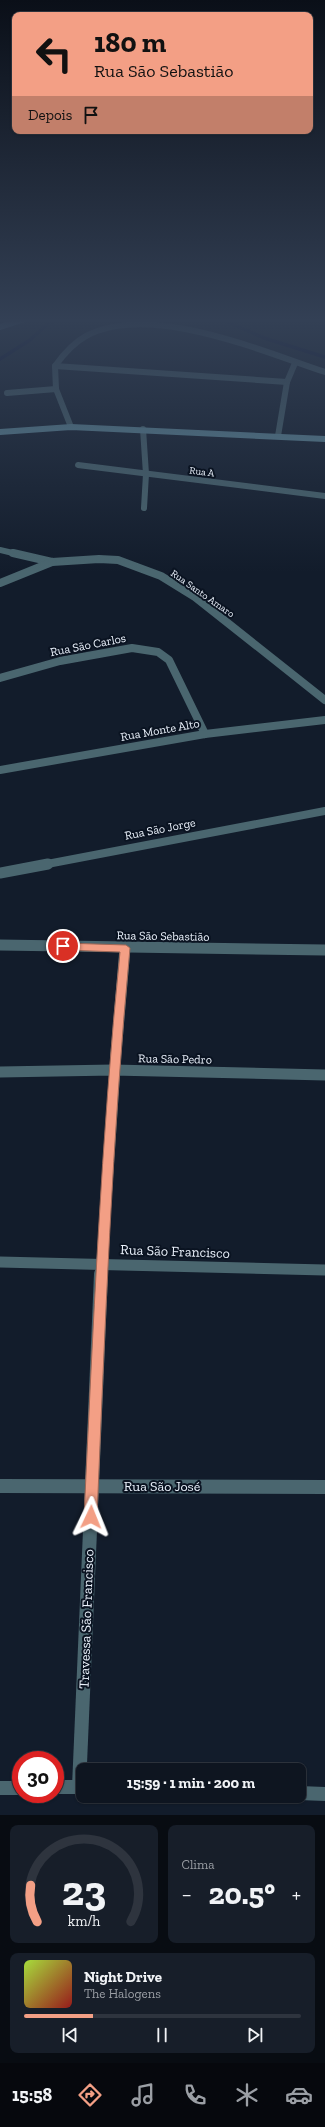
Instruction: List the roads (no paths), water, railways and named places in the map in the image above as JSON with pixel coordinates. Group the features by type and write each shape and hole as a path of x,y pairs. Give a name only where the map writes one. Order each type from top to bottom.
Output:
{"main road":[{"path":"0,432 71,426 325,439"}],"street":[{"path":"62,403 71,426"},
{"path":"278,436 284,403"},
{"path":"143,430 146,474 144,508"},
{"name":"Rua A","path":"78,465 325,496"},
{"name":"Rua Santo Amaro","path":"0,550 52,562 99,559 118,560 161,576 195,597 325,700"},
{"path":"0,583 52,562"},
{"name":"Rua São Carlos","path":"0,678 60,661 132,648 148,649 158,652 169,660 205,734"},
{"name":"Rua Monte Alto","path":"0,770 205,734 325,720"},
{"name":"Rua São Jorge","path":"0,873 325,811"},
{"name":"Rua São Sebastião","path":"0,945 325,950"},
{"name":"Travessa São Francisco","path":"82,1763 101,1264 113,1070 126,948"},
{"name":"Rua São Pedro","path":"0,1072 113,1070 325,1076"},
{"name":"Rua São Francisco","path":"0,1262 325,1270"},
{"name":"Rua São José","path":"0,1486 92,1485 325,1487"},
{"path":"64,1788 76,1787"},
{"path":"0,1788 12,1788"},
{"path":"306,1793 325,1794"}]}
